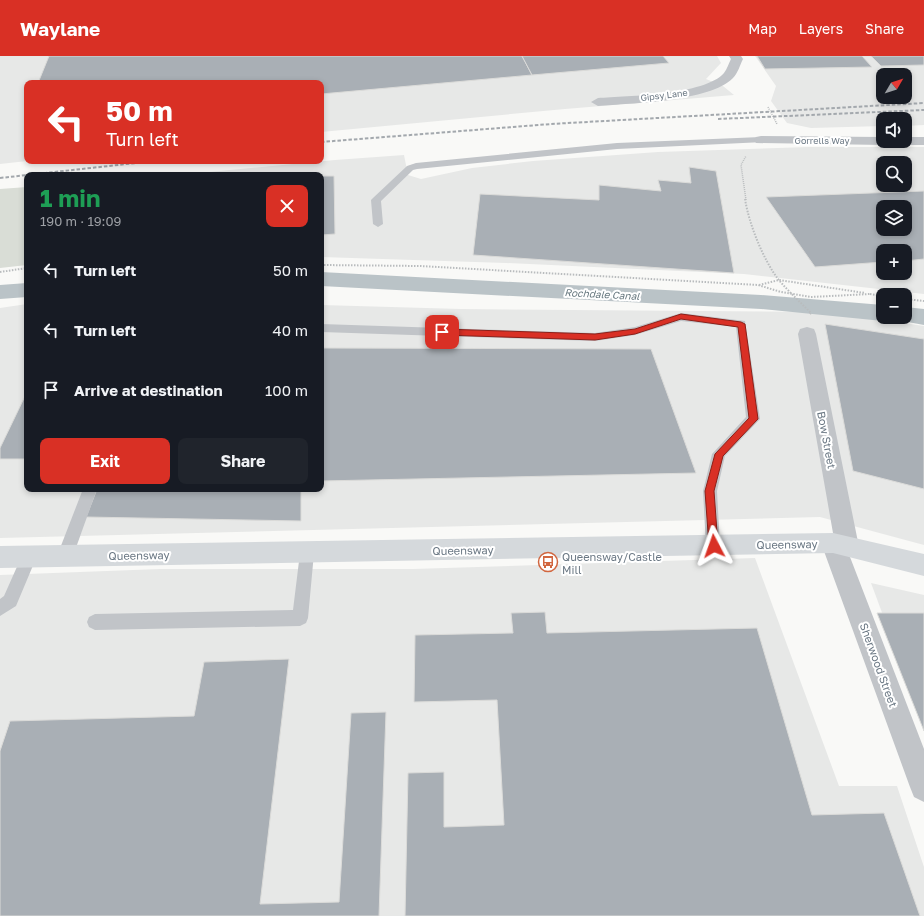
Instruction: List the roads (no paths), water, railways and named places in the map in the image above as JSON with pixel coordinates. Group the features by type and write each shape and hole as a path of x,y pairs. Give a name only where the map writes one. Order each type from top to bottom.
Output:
{"main road":[{"name":"Queensway","path":"0,557 840,545 924,565"}],"street":[{"name":"Gipsy Lane","path":"598,102 684,94 708,87 728,76 737,59 735,56"},
{"name":"Gorrells Way","path":"761,140 876,141"},
{"path":"912,141 924,141"},
{"name":"Bow Street","path":"807,334 840,545"},
{"name":"Sherwood Street","path":"840,545 924,788"}],"lane":[{"path":"378,224 376,200 410,168 416,166 617,146 761,140"},
{"path":"324,328 595,337 635,331 681,317 741,324 753,419 719,454 710,491 714,546"},
{"path":"64,556 89,492"},
{"path":"95,622 300,618 307,553"},
{"path":"0,608 10,601 29,556"}],"waterway":[{"name":"Rochdale Canal","path":"324,279 761,302 876,312"},
{"name":"Rochdale Canal","path":"0,292 24,290"},
{"name":"Rochdale Canal","path":"912,316 924,317"}],"railway":[{"path":"324,142 551,124 924,103"},
{"path":"718,119 924,110"},
{"path":"54,172 127,164"},
{"path":"0,178 24,175"}],"place":[{"name":"Queensway/Castle Mill","path":"548,562"}]}
